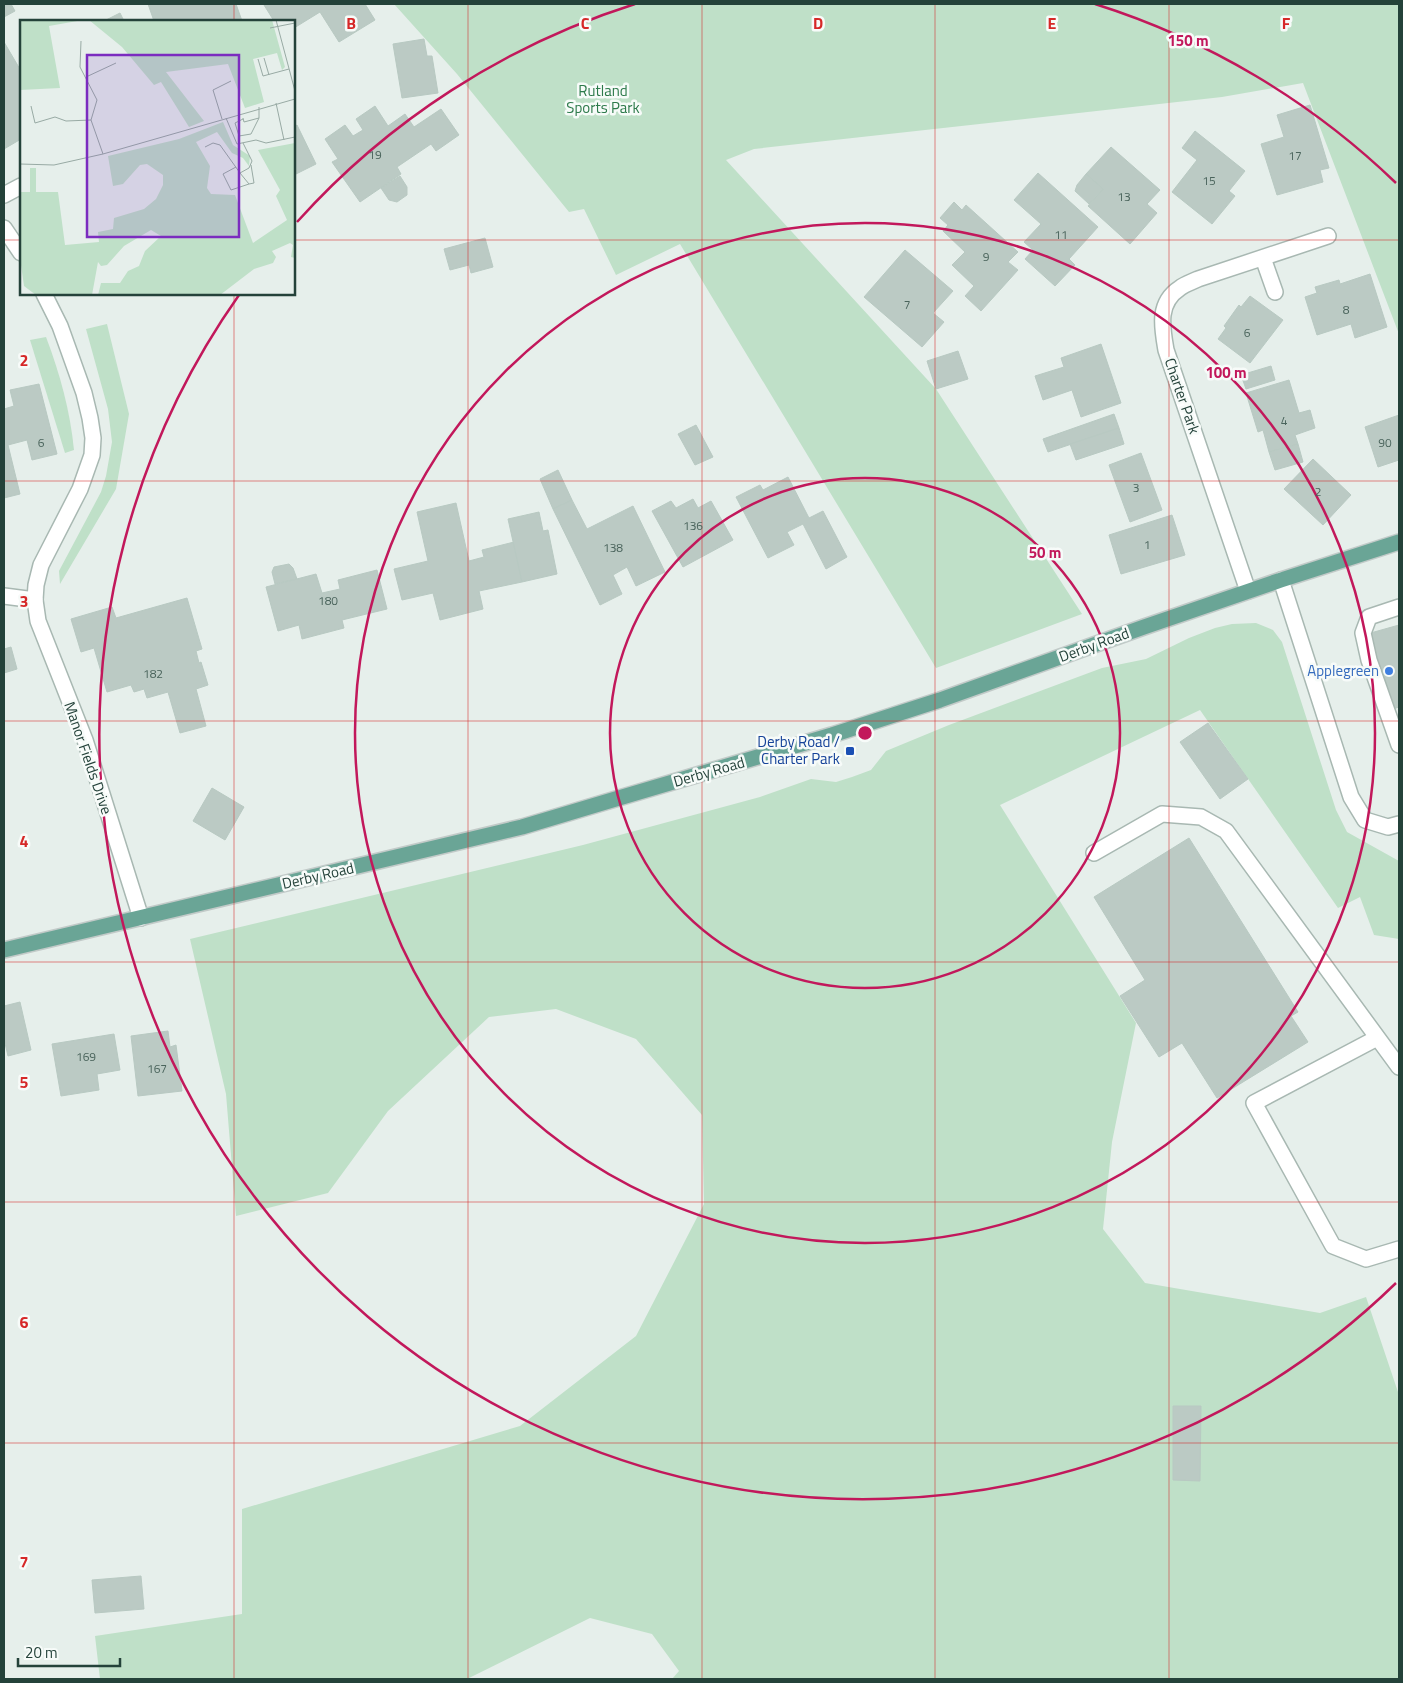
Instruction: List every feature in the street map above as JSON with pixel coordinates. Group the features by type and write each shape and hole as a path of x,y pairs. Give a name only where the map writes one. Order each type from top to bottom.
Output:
{"main road":[{"name":"Derby Road","path":"4,950 522,826 666,784 832,735 940,700 1248,591 1399,542"}],"street":[{"path":"4,195 20,187"},
{"path":"4,228 20,252"},
{"name":"Charter Park","path":"1248,591 1166,350 1161,320 1166,303 1178,288 1198,279 1328,236"},
{"path":"1263,258 1275,292"},
{"name":"Manor Fields Drive","path":"44,295 60,326 84,393 93,438 92,455 80,489 41,565 36,585 35,600 38,621 85,740 142,918"},
{"path":"1281,580 1351,797 1365,820 1388,827 1399,824"},
{"path":"4,596 35,600"},
{"path":"1399,607 1369,617 1363,633 1369,660 1399,745"},
{"path":"1094,853 1162,814 1201,817 1226,830 1399,1067"},
{"path":"1377,1038 1254,1103 1333,1246 1366,1259 1399,1249"}],"green space":[{"name":"Rutland Sports Park","path":"394,4 1399,4 1399,334 1303,83 1222,97 754,149 726,160 936,389 1082,614 936,668 680,244 616,275 584,209 569,212 457,74"},
{"path":"107,324 129,414 116,489 60,584 59,571 101,492 106,476 112,442 108,409 86,329"},
{"path":"46,337 60,378 70,421 74,450 65,453 30,340"},
{"path":"1256,623 1273,630 1282,642 1336,810 1347,832 1399,861 1399,939 1374,935 1360,897 1338,908 1200,710 1000,805 1136,1023 1112,1142 1103,1229 1145,1283 1320,1313 1366,1297 1399,1395 1399,1679 672,1679 679,1671 652,1634 590,1618 467,1679 100,1679 95,1636 242,1614 242,1509 520,1426 636,1336 704,1204 702,1115 636,1039 556,1009 489,1017 388,1111 328,1193 236,1216 226,1094 190,939 583,845 760,797 811,779 836,782 871,770 886,751 949,725 1102,668 1146,659 1189,638 1215,628 1232,624"}],"building":[{"path":"4,4 11,4 15,11 4,17"},
{"path":"148,4 236,4 242,20 154,20"},
{"path":"365,4 375,20 339,42 320,12 295,27 295,20 273,20 264,5"},
{"path":"120,13 124,20 106,20"},
{"path":"424,39 427,56 432,56 438,93 402,98 393,44"},
{"path":"4,42 20,69 20,140 4,149"},
{"path":"1310,105 1329,168 1320,170 1323,182 1277,195 1261,144 1284,137 1277,115"},
{"path":"375,106 388,126 405,114 414,127 441,109 459,135 436,151 431,144 397,167 401,174 360,202 332,162 338,159 325,139 345,125 353,136 363,130 356,119"},
{"path":"297,125 316,164 295,174 295,126"},
{"path":"1195,131 1245,171 1229,191 1235,196 1212,224 1172,192 1197,160 1182,148"},
{"path":"1111,147 1160,190 1147,204 1157,213 1130,244 1088,206 1103,189 1086,174"},
{"path":"1038,173 1098,227 1069,259 1075,265 1055,286 1025,259 1033,250 1024,242 1041,224 1014,200"},
{"path":"1086,174 1103,189 1089,204 1075,191 1077,185"},
{"path":"400,176 407,187 407,195 397,202 389,200 381,188"},
{"path":"954,202 962,210 966,205 1018,252 1008,262 1018,270 981,311 965,296 974,286 952,265 965,252 943,231 948,225 940,218"},
{"path":"485,238 493,267 471,273 469,265 450,270 444,249"},
{"path":"905,250 953,291 933,313 944,322 922,347 864,297"},
{"path":"1370,274 1387,327 1355,338 1351,324 1317,335 1305,297 1317,293 1315,287 1339,280 1340,284"},
{"path":"1250,296 1283,320 1250,363 1218,339 1226,328 1224,326 1239,305 1241,307"},
{"path":"1101,344 1121,403 1081,417 1072,390 1043,400 1035,376 1064,367 1061,358"},
{"path":"958,351 968,379 936,389 927,361"},
{"path":"1271,366 1275,380 1246,389 1241,375"},
{"path":"1289,380 1299,413 1310,410 1315,428 1295,435 1298,444 1269,452 1263,430 1258,432 1246,393"},
{"path":"39,384 57,454 32,460 27,440 8,445 20,494 4,498 4,409 14,406 10,390"},
{"path":"1114,414 1119,428 1048,452 1043,439"},
{"path":"1399,415 1399,460 1378,467 1365,427"},
{"path":"696,425 713,457 695,465 678,434"},
{"path":"1119,428 1124,444 1076,460 1070,444"},
{"path":"1298,444 1303,462 1275,470 1269,452"},
{"path":"1141,453 1162,510 1130,522 1109,465"},
{"path":"1313,459 1351,495 1323,525 1284,489"},
{"path":"558,470 572,500 553,509 540,479"},
{"path":"788,477 809,518 823,511 847,557 826,569 803,524 787,532 794,545 768,558 736,497 760,485 763,490"},
{"path":"693,499 698,508 711,501 733,540 683,567 652,511 671,501 676,508"},
{"path":"572,500 587,529 633,506 665,572 636,586 627,567 613,575 622,594 600,605 553,509"},
{"path":"456,503 469,561 484,557 482,550 514,542 522,582 479,591 483,609 440,620 433,593 402,600 394,569 428,561 417,512"},
{"path":"539,512 543,531 548,530 557,574 522,582 508,519"},
{"path":"1172,515 1185,555 1121,574 1109,535"},
{"path":"289,564 293,568 297,579 275,584 272,572 274,567"},
{"path":"377,570 387,609 342,620 344,628 302,639 299,625 278,631 266,587 316,574 322,593 340,589 338,580"},
{"path":"187,598 202,649 196,651 208,685 196,689 206,726 180,733 168,692 147,698 144,689 134,692 131,685 107,692 94,648 81,652 71,619 112,607 116,618"},
{"name":"Applegreen","path":"1399,625 1399,707 1390,710 1367,634"},
{"path":"11,647 17,669 4,673 4,649"},
{"path":"1208,723 1248,779 1220,799 1180,742"},
{"path":"212,788 244,807 225,840 193,821"},
{"path":"1189,838 1298,1012 1291,1016 1308,1042 1217,1098 1182,1043 1159,1057 1120,996 1145,980 1094,897"},
{"path":"20,1002 31,1050 8,1056 4,1039 4,1006"},
{"path":"168,1031 170,1047 176,1045 182,1091 138,1096 131,1036"},
{"path":"114,1034 120,1070 97,1074 99,1090 61,1096 52,1044"},
{"path":"1173,1406 1201,1406 1200,1481 1173,1480"},
{"path":"141,1576 144,1609 95,1613 92,1580"}],"place":[{"name":"Applegreen","path":"1389,671"},
{"name":"Derby Road / Charter Park","path":"850,751"}]}
